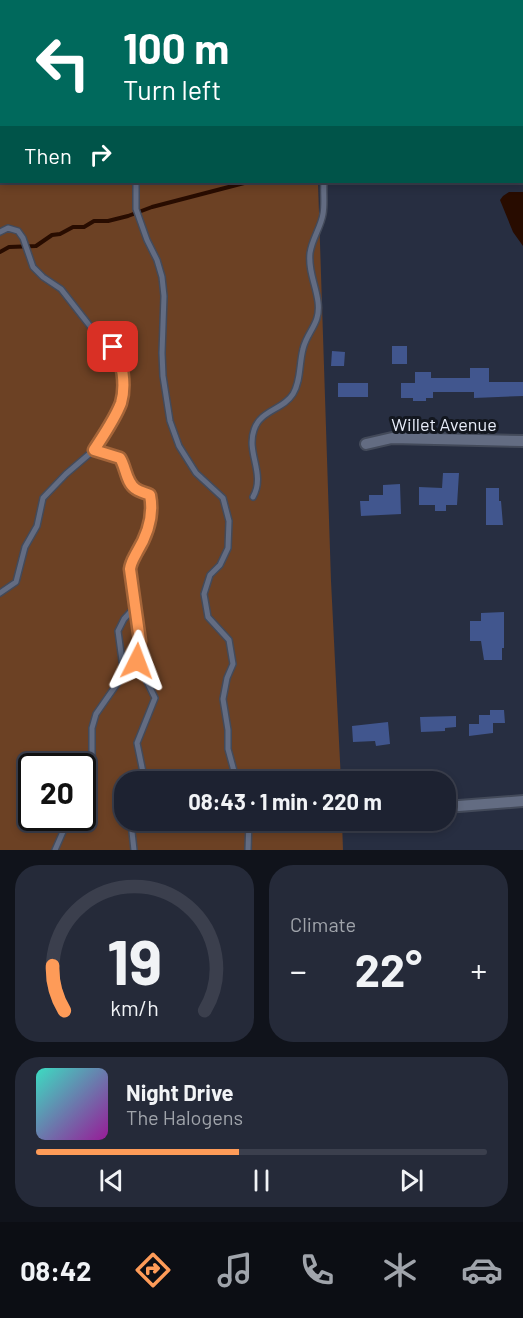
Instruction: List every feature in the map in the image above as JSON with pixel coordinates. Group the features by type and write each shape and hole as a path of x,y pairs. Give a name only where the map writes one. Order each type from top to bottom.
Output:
{"street":[{"name":"Willet Avenue","path":"366,444 392,438 523,441"},
{"path":"456,806 523,801"}],"lane":[{"path":"136,183 136,208 162,277 164,296 163,376 170,421 179,446 196,473 223,498 229,521 228,548 220,565 210,575 204,594 208,617 229,640 233,664 227,678 223,699 228,730 228,749 234,771"},
{"path":"253,497 259,475 251,445 254,430 261,416 293,395 303,348 318,319 318,302 313,285 310,252 323,215 324,183"},
{"path":"0,232 8,228 18,231 25,243 33,267 61,289 97,335 113,347 120,356 122,367 121,403 94,450 43,498 37,526 25,547 16,582 0,593"},
{"path":"94,450 120,458 126,467 128,480 132,485 150,495 151,517 146,536 130,562 140,641 137,661 155,698 137,743 143,771"},
{"path":"93,753 92,728 96,714 119,681 123,668 118,631 124,619 135,607"},
{"path":"55,850 63,831"},
{"path":"132,831 134,850"},
{"path":"248,850 249,831"}],"shaded area":[{"path":"0,183 318,183 331,581 340,771 114,771 114,831 342,831 343,850 0,850"},
{"path":"509,192 523,192 523,246 513,232 500,200"}],"building":[{"path":"392,346 407,346 407,364 392,364"},
{"path":"332,351 345,352 344,366 331,366"},
{"path":"470,368 489,368 489,382 523,382 523,396 474,398 474,392 433,392 433,398 426,398 426,401 401,398 401,383 415,383 415,372 431,372 431,378 470,378"},
{"path":"338,383 368,383 368,397 338,397"},
{"path":"443,473 459,473 457,505 446,505 446,511 435,511 435,505 419,505 419,487 442,488"},
{"path":"400,484 401,514 361,516 360,501 369,501 369,495 383,495 383,485"},
{"path":"486,488 499,488 503,525 486,525"},
{"path":"504,612 502,660 484,660 481,641 470,641 470,621 481,621 481,613"},
{"path":"490,710 504,710 505,723 493,723 493,733 469,736 469,724 479,724 479,715 490,715"},
{"path":"456,716 456,727 445,728 445,731 421,732 420,717"},
{"path":"388,722 390,744 376,746 375,741 353,742 352,726"}],"waterway":[{"path":"0,252 9,247 36,246 52,235 60,234 73,227 84,227 94,221 108,221 128,216 152,207 244,183"}],"route":[{"path":"113,347 120,356 122,367 121,403 94,450 120,458 126,467 128,480 136,489 150,495 152,504 146,536 130,562 140,641 137,661"}]}
